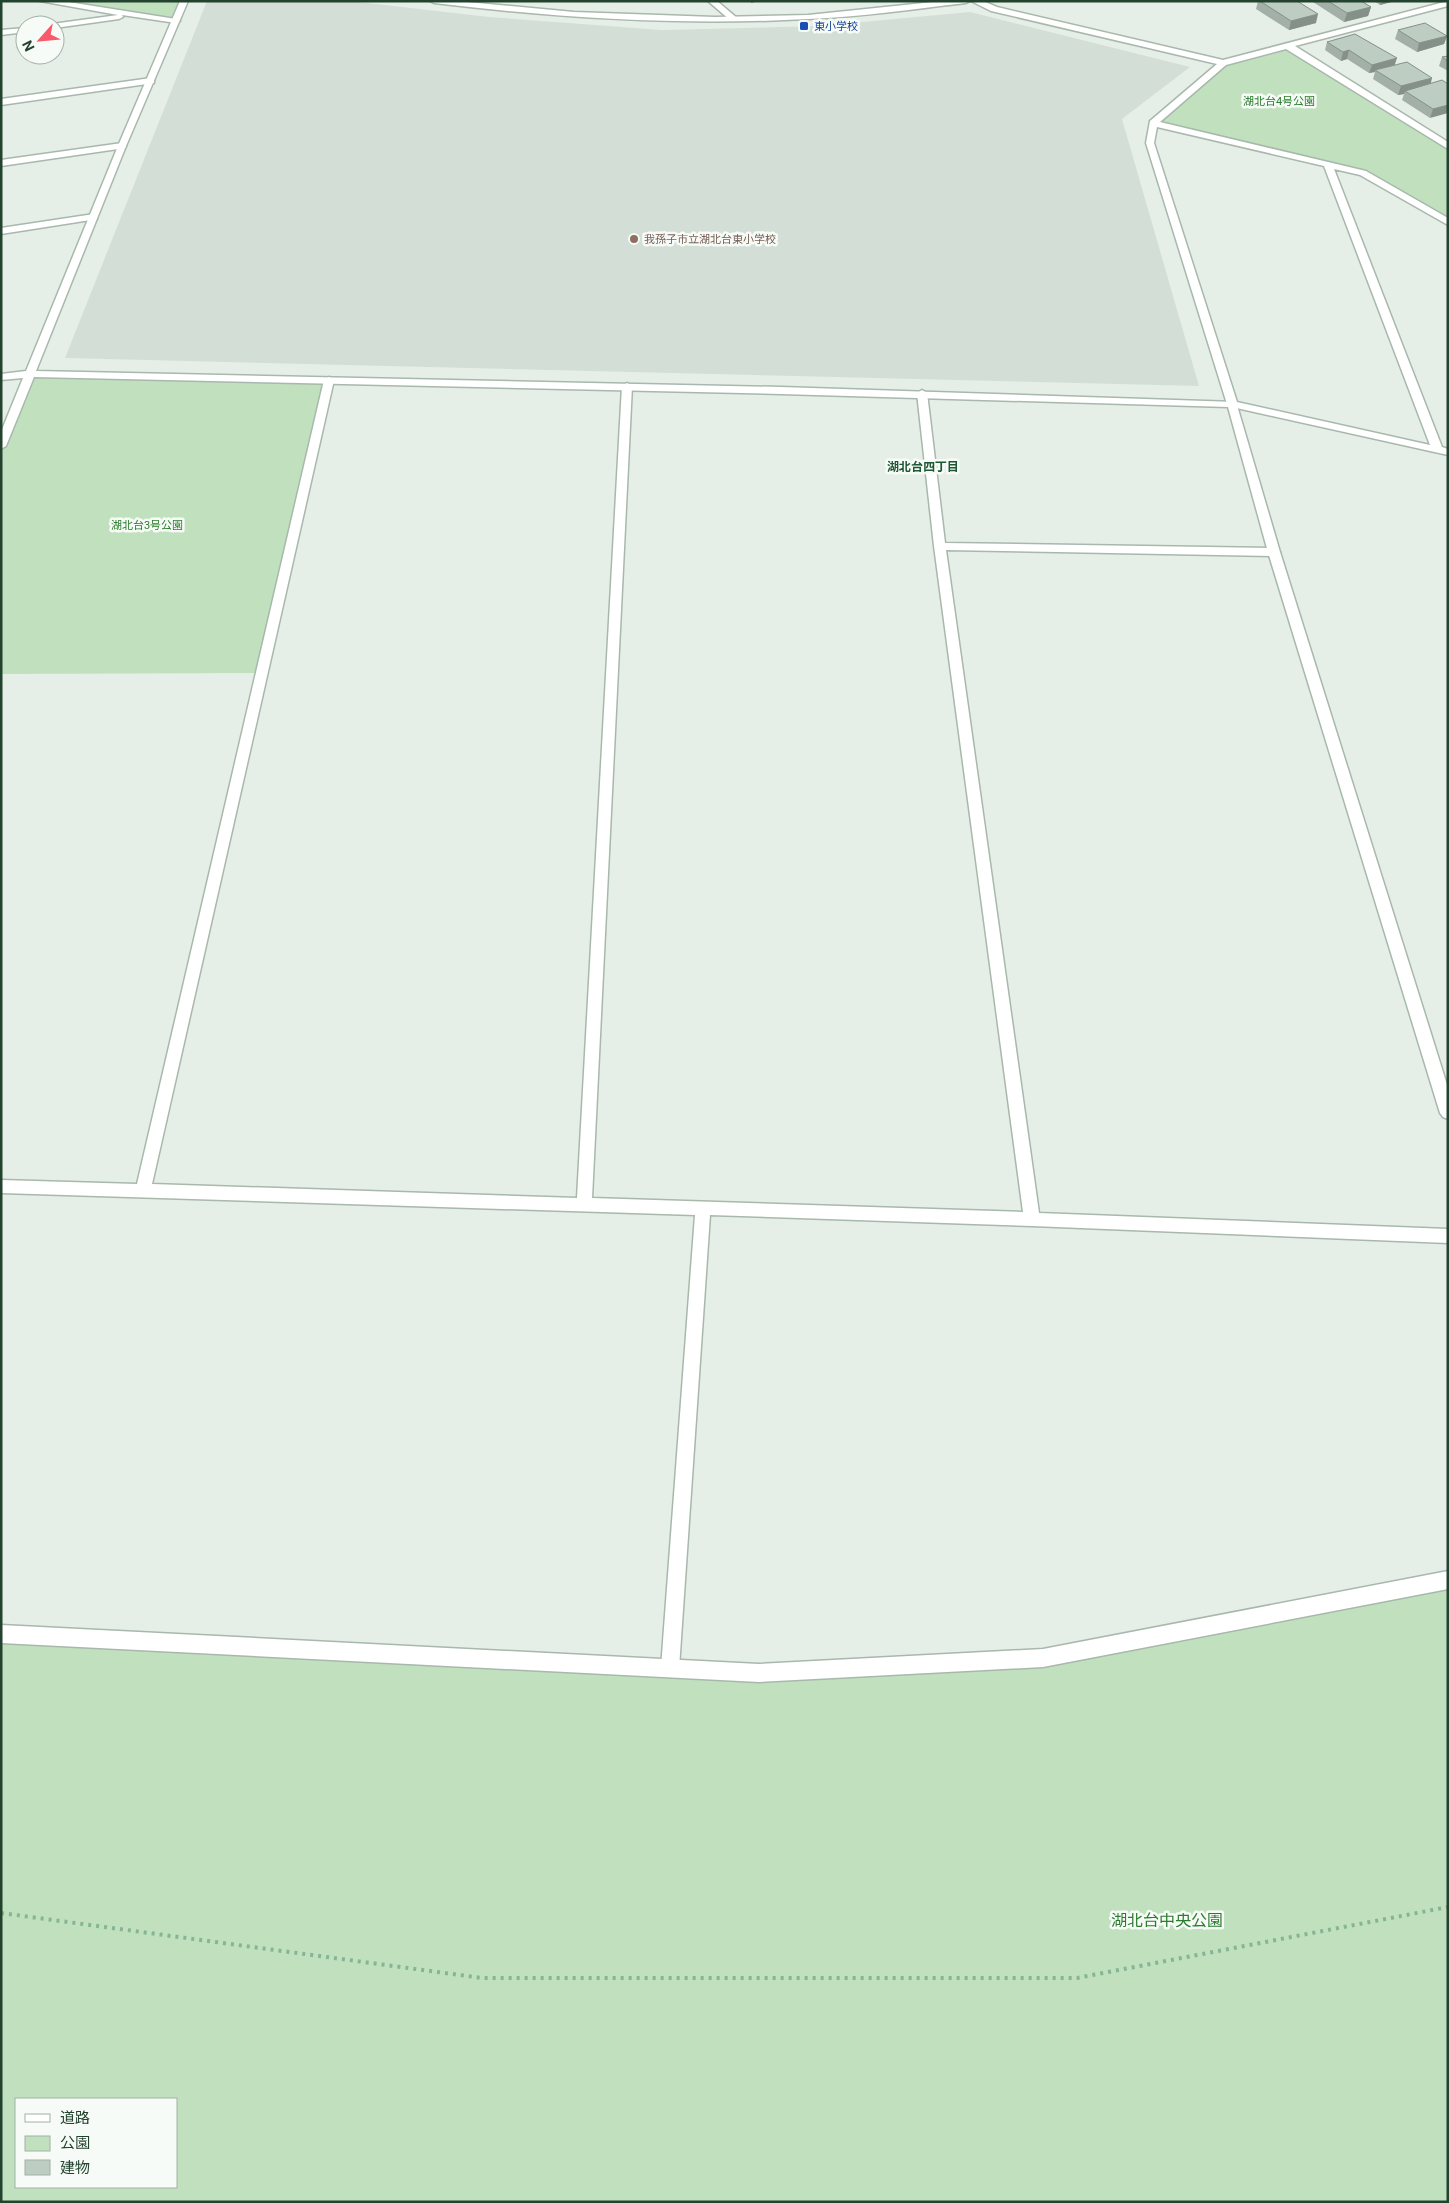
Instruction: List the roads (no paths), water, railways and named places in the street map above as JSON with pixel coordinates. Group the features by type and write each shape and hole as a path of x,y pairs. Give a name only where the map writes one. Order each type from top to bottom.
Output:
{"street":[{"path":"44,1 176,21"},
{"path":"1,446 122,146 184,1"},
{"path":"434,1 590,15 733,18 807,17 966,1"},
{"path":"712,1 733,18"},
{"path":"976,1 994,9 1223,63"},
{"path":"1448,3 1435,10 1223,63 1153,122 1150,143 1232,404 1274,552 1448,1113"},
{"path":"65,25 138,15"},
{"path":"1,33 15,31"},
{"path":"1288,46 1448,146"},
{"path":"1,102 151,81"},
{"path":"1153,122 1362,173 1448,222"},
{"path":"1,163 122,146"},
{"path":"1328,166 1443,451"},
{"path":"1,231 94,217"},
{"path":"1,377 31,374 627,386 922,393 1232,404 1443,451"},
{"path":"143,1190 329,380"},
{"path":"584,1206 627,386"},
{"path":"922,393 940,546 1032,1219"},
{"path":"940,546 1274,552"},
{"path":"1,1186 1032,1219 1448,1236"},
{"path":"670,1668 702,1209"},
{"path":"1,1634 758,1673 1044,1658 1448,1580"}],"place":[{"name":"東小学校","path":"804,26"},
{"name":"我孫子市立湖北台東小学校","path":"634,239"}],"district":[{"name":"湖北台四丁目","path":"923,467"}],"park label":[{"name":"湖北台4号公園","path":"1279,101"},
{"name":"湖北台3号公園","path":"147,525"},
{"name":"湖北台中央公園","path":"1167,1920"}]}
